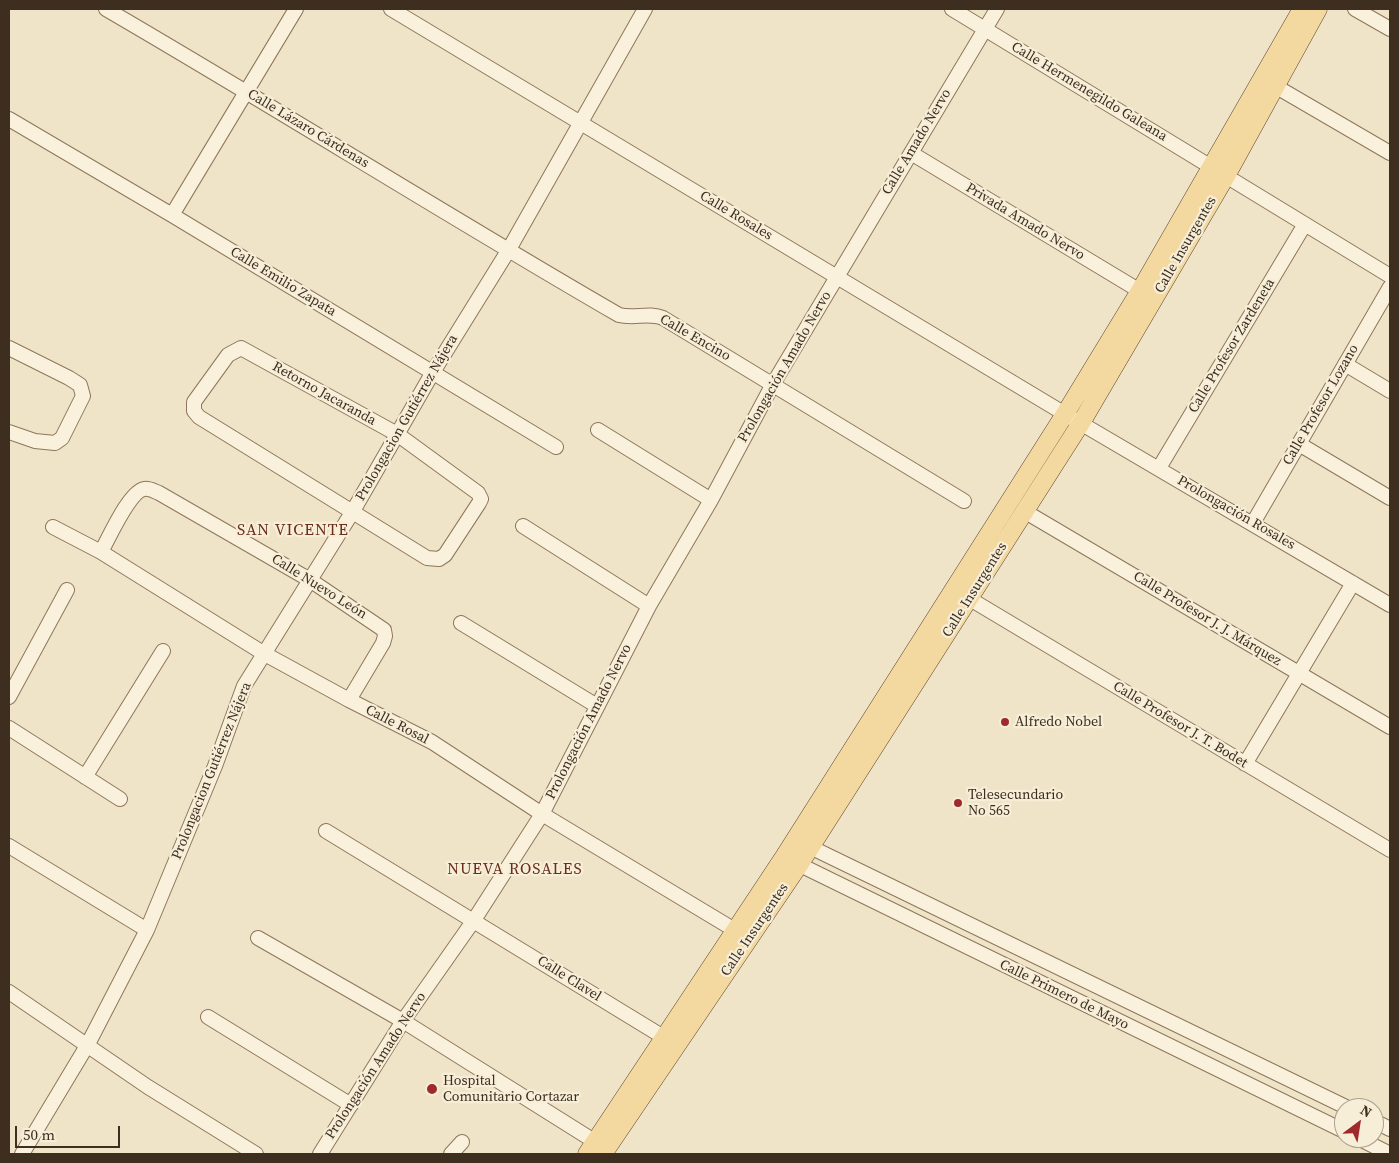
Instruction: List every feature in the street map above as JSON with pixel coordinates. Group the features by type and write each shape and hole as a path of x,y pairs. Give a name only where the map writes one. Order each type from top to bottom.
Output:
{"main road":[{"name":"Calle Insurgentes","path":"803,843 970,599 1024,510 1081,423 1219,171 1302,9"},
{"name":"Calle Insurgentes","path":"598,1150 792,861 1140,291 1275,86 1318,9"},
{"name":"Calle Insurgentes","path":"598,1150 665,1038 742,935"}],"street":[{"name":"Calle Lázaro Cárdenas","path":"106,9 247,92 508,251"},
{"path":"172,214 296,9"},
{"name":"Calle Rosales","path":"390,9 1081,423"},
{"name":"Prolongacion Gutiérrez Nájera","path":"22,1154 88,1044 147,930 215,766 236,705 263,653 353,511 433,372 508,251 645,9"},
{"name":"Calle Hermenegildo Galeana","path":"952,9 1390,276"},
{"name":"Calle Amado Nervo","path":"837,276 997,9"},
{"path":"1355,9 1390,30"},
{"path":"1275,86 1390,153"},
{"name":"Calle Emilio Zapata","path":"9,118 172,214 556,447"},
{"name":"Privada Amado Nervo","path":"911,152 1140,291"},
{"name":"Calle Profesor Zardeneta","path":"1159,468 1305,224"},
{"name":"Calle Encino","path":"508,251 619,315 633,317 651,314 663,318 964,501"},
{"name":"Prolongación Amado Nervo","path":"320,1154 403,1021 474,920 542,814 649,606 711,500 773,384 837,276"},
{"name":"Calle Profesor Lozano","path":"1253,523 1390,287"},
{"path":"9,348 69,378 80,386 83,396 62,438 55,443 35,441 9,432"},
{"name":"Retorno Jacaranda","path":"240,348 397,434 478,493 481,499 450,550 439,559 432,560 353,511 199,417 194,411 194,402 228,355 240,348"},
{"path":"1345,364 1390,391"},
{"name":"Prolongación Rosales","path":"1081,423 1390,605"},
{"path":"598,430 711,500"},
{"path":"1299,444 1390,498"},
{"name":"Calle Nuevo León","path":"101,552 132,497 147,488 159,493 310,580 384,630 383,643 349,700"},
{"name":"Calle Profesor J. J. Márquez","path":"1024,510 1390,727"},
{"path":"524,526 649,606"},
{"name":"Calle Rosal","path":"53,527 101,552 263,653 349,700 432,742 542,814 742,935"},
{"path":"1245,764 1353,583"},
{"path":"9,697 66,590"},
{"name":"Calle Profesor J. T. Bodet","path":"970,599 1390,850"},
{"path":"461,623 597,706"},
{"path":"85,777 163,651"},
{"path":"9,728 120,799"},
{"name":"Calle Clavel","path":"326,831 665,1038"},
{"name":"Calle Primero de Mayo","path":"803,843 1334,1101"},
{"path":"9,846 147,930"},
{"name":"Calle Primero de Mayo","path":"792,861 1334,1126"},
{"path":"258,938 403,1021 598,1150"},
{"path":"9,992 88,1044 154,1091 256,1154"},
{"path":"208,1017 351,1106"},
{"path":"451,1154 462,1142"},
{"path":"1378,1148 1390,1154"}],"place":[{"name":"Alfredo Nobel","path":"1005,722"},
{"name":"Telesecundario No 565","path":"958,803"},
{"name":"Hospital Comunitario Cortazar","path":"432,1089"}],"district":[{"name":"SAN VICENTE","path":"293,531"},
{"name":"NUEVA ROSALES","path":"515,870"}]}
